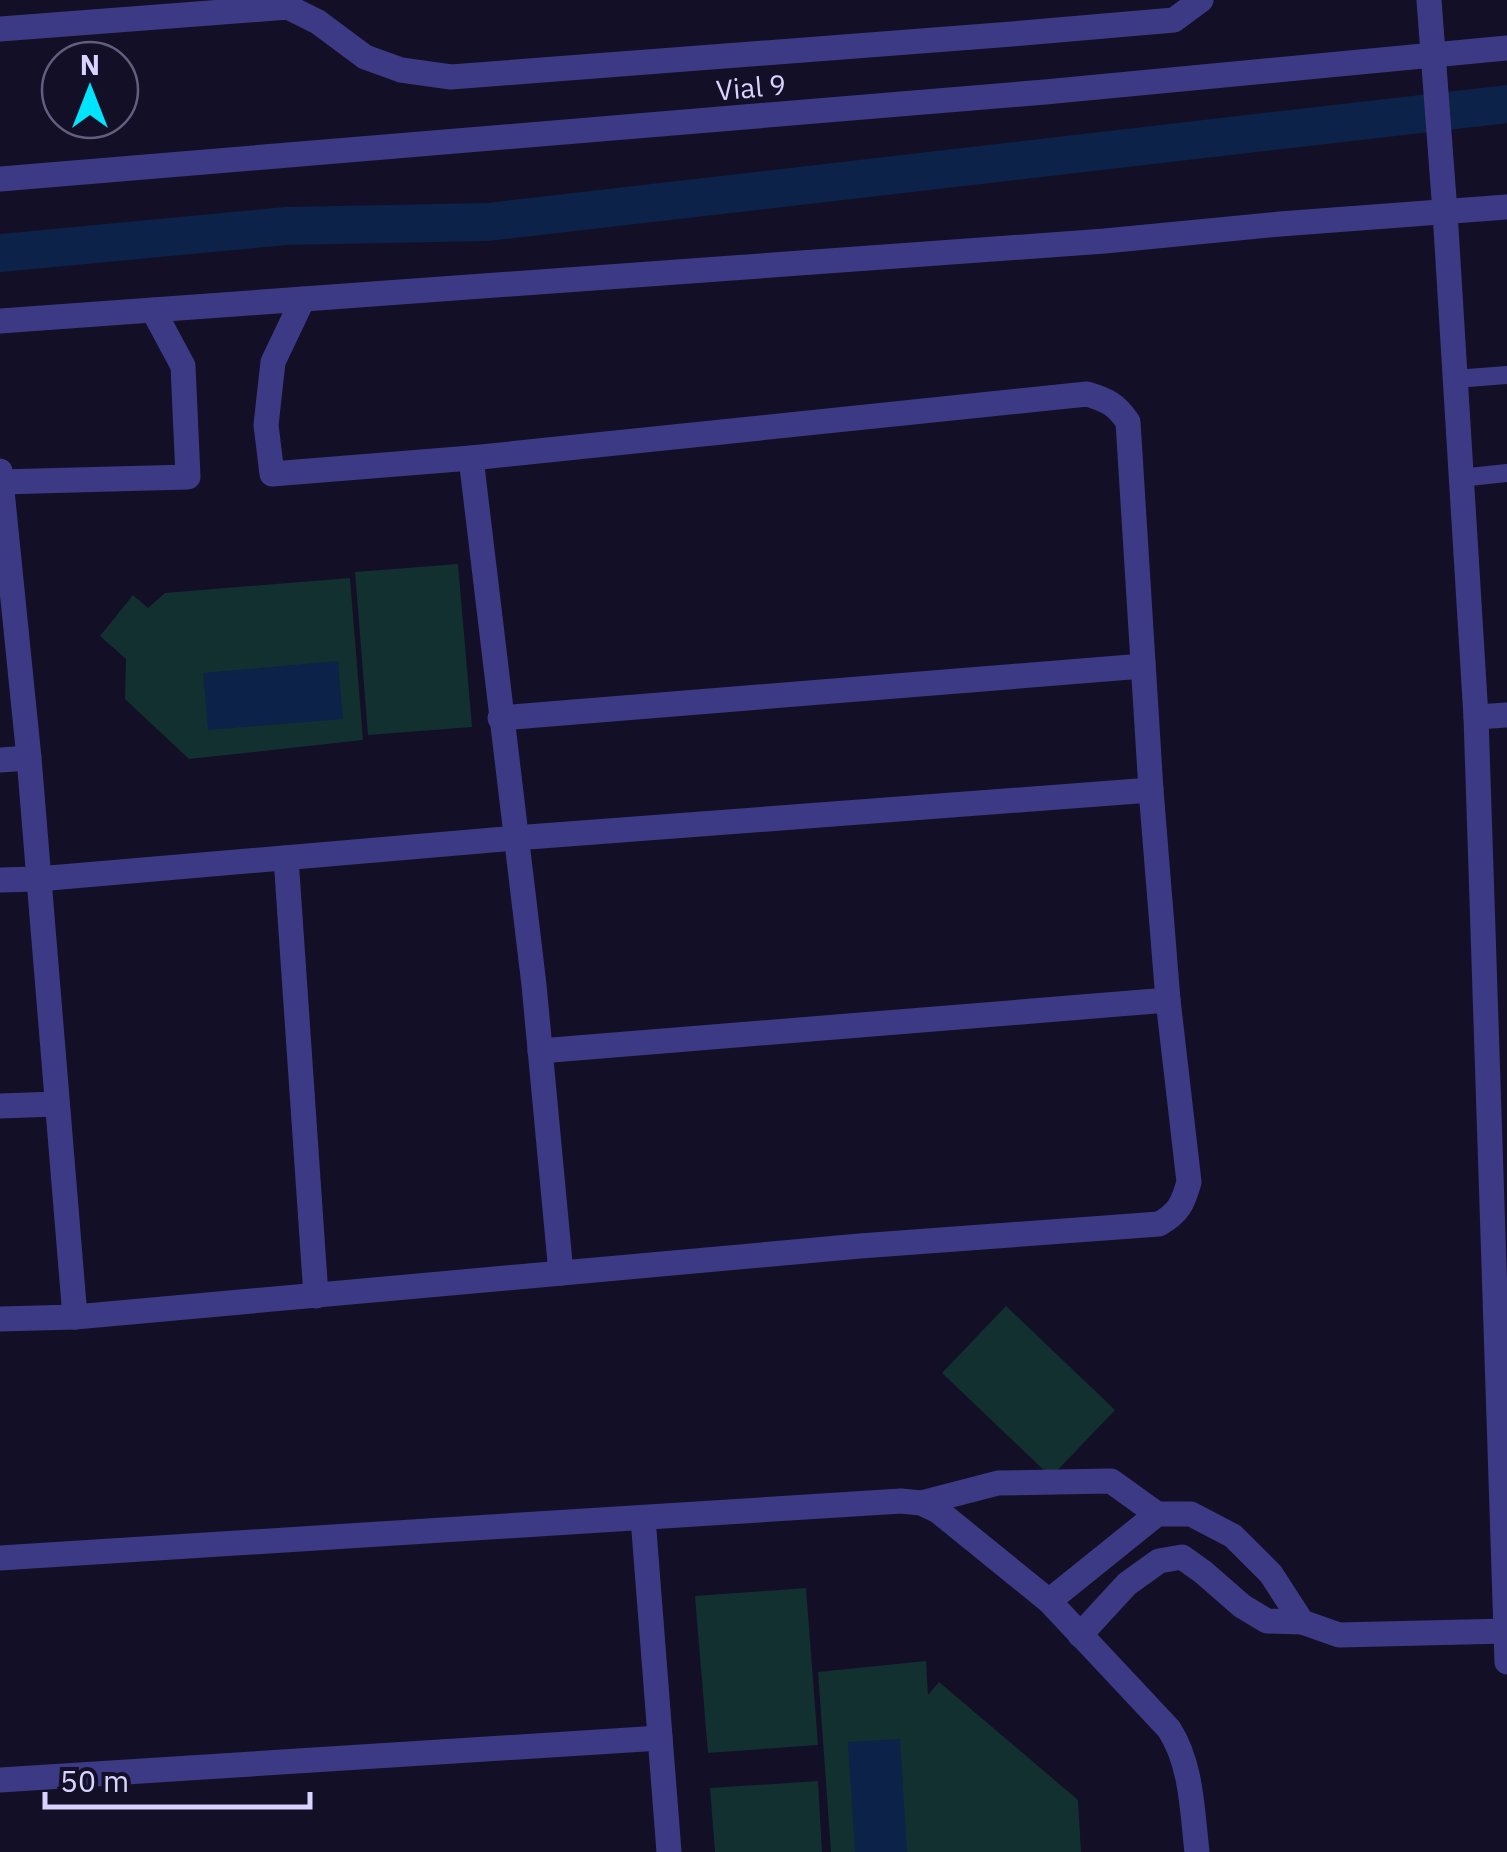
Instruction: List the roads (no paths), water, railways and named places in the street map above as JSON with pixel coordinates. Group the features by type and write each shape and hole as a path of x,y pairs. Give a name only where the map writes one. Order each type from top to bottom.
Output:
{"street":[{"path":"0,29 288,4 364,57 401,70 450,76 1174,20 1201,0"},
{"path":"1429,0 1476,717 1507,1662"},
{"name":"Vial 9","path":"0,179 1006,96 1507,48"},
{"path":"0,321 1105,242 1507,207"},
{"path":"0,1319 75,1316 860,1246 1159,1224 1182,1208 1189,1182 1168,1000 1151,790 1128,422 1118,408 1110,401 1087,394 471,458 272,474 266,425 274,362 304,299"},
{"path":"75,1316 29,758 1,478 188,477 184,366 154,310"},
{"path":"471,458 540,1051 561,1273"},
{"path":"500,718 1143,666"},
{"path":"1476,717 1507,715"},
{"path":"0,760 29,758"},
{"path":"0,880 1151,790"},
{"path":"286,858 316,1296"},
{"path":"540,1051 1168,1000"},
{"path":"0,1106 56,1104"},
{"path":"0,1558 921,1502 998,1483 1111,1482 1157,1514 1191,1514 1234,1536 1271,1574 1302,1622"},
{"path":"921,1502 938,1511 1049,1601 1169,1729 1185,1761 1197,1852"},
{"path":"1049,1601 1157,1514"},
{"path":"644,1518 668,1852"},
{"path":"1080,1635 1127,1584 1159,1561 1182,1558 1242,1606 1267,1620 1302,1622 1339,1635 1506,1630"},
{"path":"0,1780 660,1738"}],"lane":[{"path":"1454,380 1507,375"},
{"path":"1460,478 1507,474"}],"water":[{"path":"338,661 343,719 208,730 203,673"},
{"path":"900,1739 907,1852 855,1852 848,1742"}],"waterway":[{"path":"0,253 286,226 488,222 1507,104"}]}
